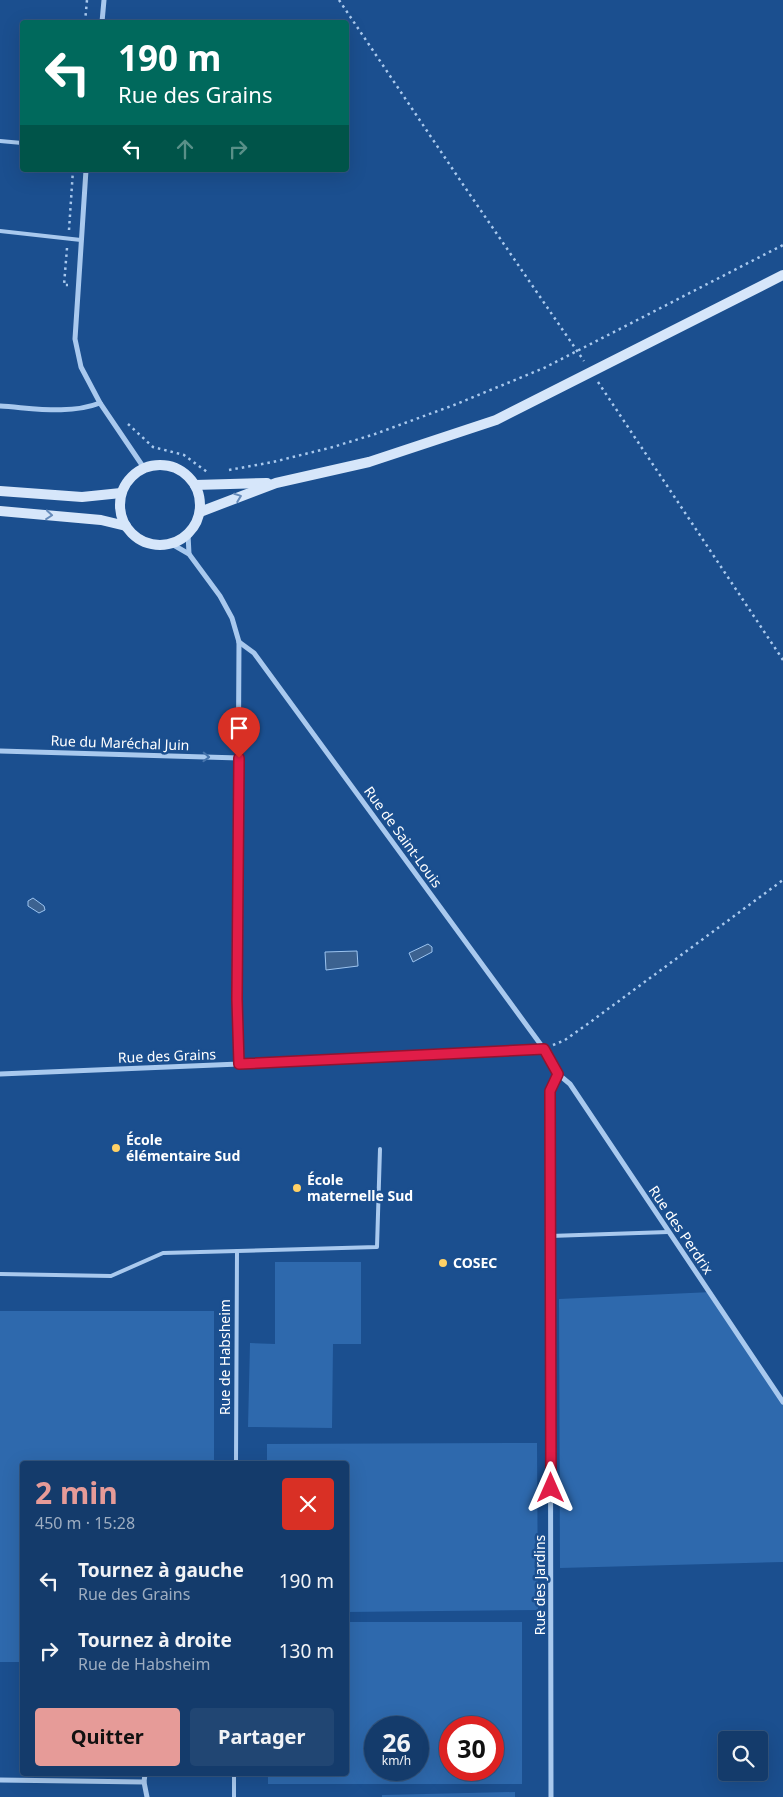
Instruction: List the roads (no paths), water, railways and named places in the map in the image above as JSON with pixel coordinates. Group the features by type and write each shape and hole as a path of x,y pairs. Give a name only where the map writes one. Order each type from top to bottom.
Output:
{"main road":[{"path":"200,512 276,483 369,462 496,420 783,275"},
{"path":"155,465 167,465 183,472 195,485 200,498 200,512 188,534 180,540 160,545 145,542 132,534 126,526 120,510 121,493 126,483 134,474 144,468 155,465"},
{"path":"195,485 276,483"},
{"path":"0,491 82,497 121,493"},
{"path":"0,511 94,519 126,526"}],"street":[{"path":"102,20 104,0"},
{"path":"86,172 75,339 81,367 100,403 144,468"},
{"path":"0,406 66,410 86,408 100,403"},
{"path":"188,534 189,554"},
{"path":"170,543 189,554 220,596 232,618 239,642 237,999 239,1064"},
{"name":"Rue de Saint-Louis","path":"239,642 254,653 544,1049"},
{"name":"Rue du Maréchal Juin","path":"0,751 239,758"},
{"path":"544,1049 558,1074"},
{"name":"Rue des Grains","path":"0,1074 544,1049"},
{"name":"Rue des Perdrix","path":"558,1074 570,1084 783,1402"},
{"name":"Rue des Jardins","path":"551,1797 550,1091 558,1074"},
{"path":"144,1776 147,1797"},
{"path":"0,1780 144,1782"}],"lane":[{"path":"0,141 20,143"},
{"path":"0,231 81,240"},
{"path":"0,1274 111,1276 163,1253 377,1247 380,1149"},
{"path":"550,1236 668,1232"},
{"name":"Rue de Habsheim","path":"236,1461 237,1251"},
{"path":"234,1776 234,1797"}],"place":[{"name":"École élémentaire Sud","path":"116,1148"},
{"name":"École maternelle Sud","path":"297,1188"},
{"name":"COSEC","path":"443,1263"}]}
